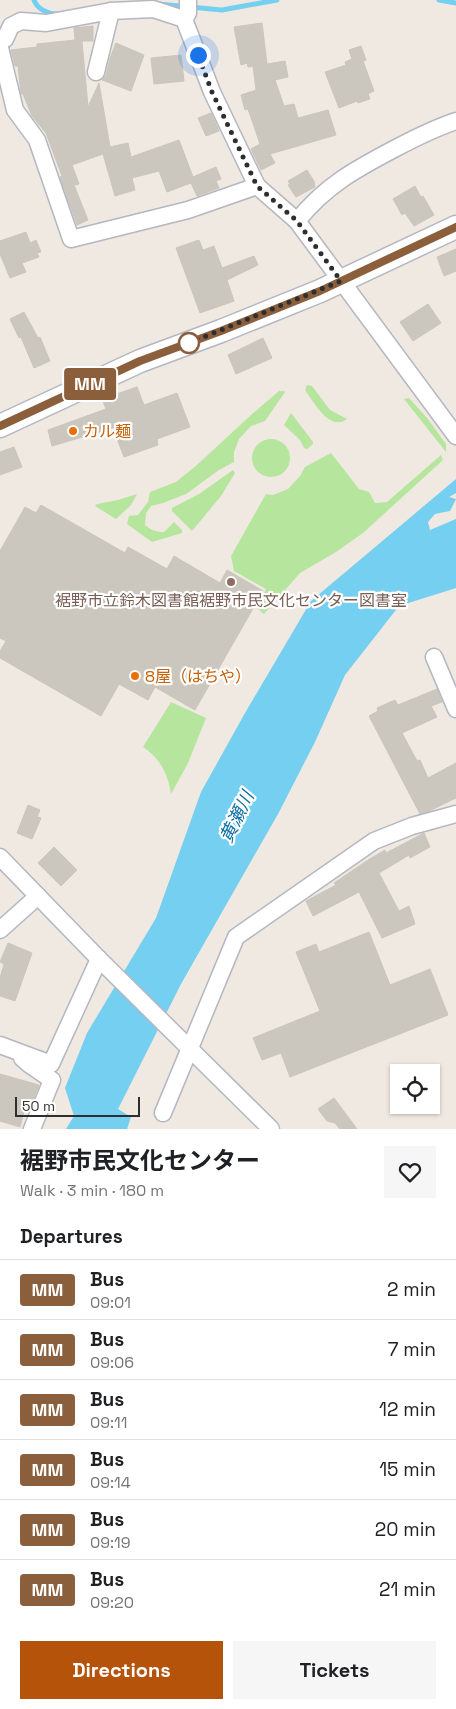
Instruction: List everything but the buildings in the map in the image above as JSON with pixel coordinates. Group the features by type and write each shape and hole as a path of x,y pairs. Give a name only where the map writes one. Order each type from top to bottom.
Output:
{"main road":[{"path":"0,426 140,361 221,331 341,281 456,227"}],"street":[{"path":"0,39 5,39 11,26 21,20 46,23 111,11 153,9 187,11 212,92 257,186 297,221 456,436"},
{"path":"96,72 111,11"},
{"path":"0,48 15,110 37,140 71,239 188,210 257,186"},
{"path":"297,221 312,202 335,183 362,166 407,142 456,121"},
{"path":"434,657 456,709"},
{"path":"163,1113 236,937 374,841 412,826 456,814"},
{"path":"0,857 99,959 271,1129"},
{"path":"0,930 38,896"},
{"path":"8,1048 51,1064 99,959"},
{"path":"8,1048 52,1080 32,1129"}],"green space":[{"path":"307,385 312,386 330,410 347,419 334,422 328,419 317,408 305,390"},
{"path":"279,391 285,392 265,421 251,426 239,439 234,452 234,462 219,470 186,494 151,506 146,513 145,525 152,529 164,532 174,522 182,530 182,533 152,542 127,524 129,516 138,515 148,502 150,492 176,482"},
{"path":"409,398 446,444 446,452 404,399"},
{"path":"291,413 313,442 307,449 284,425"},
{"path":"271,439 284,445 290,458 284,471 271,477 258,471 252,458 258,445"},
{"path":"331,453 359,489 369,492 375,503 387,502 441,455 443,460 363,533 336,552 300,573 264,614 257,608 266,589 234,571 231,556 266,494 273,495 288,489 300,476 305,467"},
{"path":"233,470 235,473 221,496 192,531 172,511 172,508 199,494"},
{"path":"137,494 131,505 116,519 95,506 97,504"},
{"path":"171,702 206,718 188,763 171,794 168,780 159,761 143,747"}],"water":[{"name":"黄瀬川","path":"456,479 456,493 449,497 456,499 450,511 435,514 428,522 430,530 456,519 456,588 399,606 345,675 315,742 278,814 181,984 118,1109 131,1117 127,1129 66,1129 74,1116 65,1088 87,1033 156,918 201,792 311,601"}],"waterway":[{"path":"34,0 43,10 57,14"},
{"path":"158,4 222,10 277,0"},
{"path":"439,0 456,3"}],"bus line":[{"name":"MM","path":"0,426 140,361 320,291 456,227"}],"place":[{"name":"カル麺","path":"73,431"},
{"name":"裾野市立鈴木図書館裾野市民文化センター図書室","path":"231,582"},
{"name":"8屋（はちや）","path":"135,676"}],"route":[{"path":"189,343 341,281 297,221 257,186 212,92 198,55"}]}
